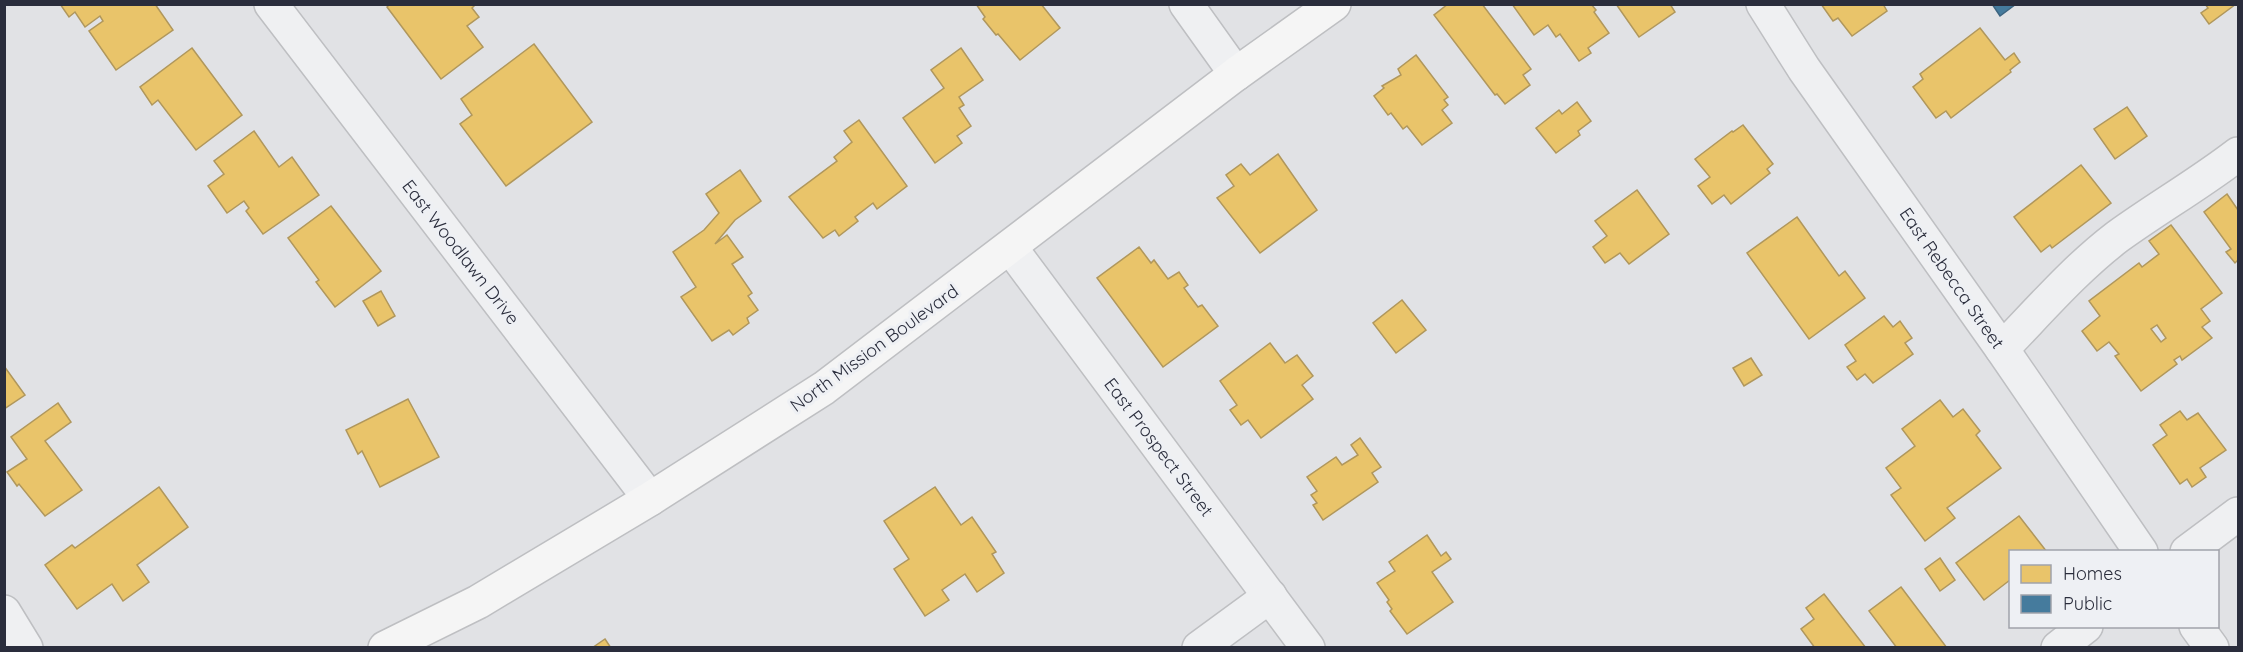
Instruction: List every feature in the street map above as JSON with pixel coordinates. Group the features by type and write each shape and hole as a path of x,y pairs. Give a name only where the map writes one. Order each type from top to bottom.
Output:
{"main road":[{"name":"North Mission Boulevard","path":"385,648 478,602 650,499 824,388 1236,74 1334,4"}],"street":[{"name":"East Woodlawn Drive","path":"271,4 650,499"},
{"path":"1186,4 1236,74"},
{"name":"East Rebecca Street","path":"1763,4 1804,69 2002,349 2140,550"},
{"path":"2002,349 2077,272 2116,238 2204,180 2238,154"},
{"name":"East Prospect Street","path":"1010,247 1308,648"},
{"path":"2190,550 2238,514"},
{"path":"1199,648 1270,596"},
{"path":"4,612 26,648"},
{"path":"2058,648 2085,628"},
{"path":"2197,628 2212,648"}],"building: Homes":[{"path":"60,4 155,4 173,30 116,70 89,31 103,21 100,16 85,27 75,12 69,17"},
{"path":"390,4 476,4 472,8 479,17 467,26 483,47 441,79 387,7"},
{"path":"976,4 1041,4 1060,28 1020,60 983,19 985,17"},
{"path":"1448,4 1482,4 1531,69 1523,75 1530,85 1505,104 1497,94 1495,95 1434,15"},
{"path":"1512,4 1591,4 1609,33 1588,48 1591,53 1579,61 1560,34 1556,37 1548,25 1534,35"},
{"path":"1616,4 1670,4 1675,12 1639,37"},
{"path":"1821,4 1883,4 1887,11 1852,36 1838,18 1833,21"},
{"path":"2205,4 2236,4 2209,24 2201,13 2208,8"},
{"path":"1980,28 2005,60 2014,53 2020,62 2010,70 2011,72 1951,118 1946,111 1936,118 1913,87 1923,79 1920,74"},
{"path":"534,44 592,122 506,186 460,124 472,115 461,99"},
{"path":"192,48 242,115 196,150 158,100 152,105 140,87"},
{"path":"961,48 983,80 959,97 964,105 959,108 971,126 957,136 962,143 935,163 903,118 944,88 931,70"},
{"path":"1416,55 1448,97 1444,100 1448,105 1442,110 1452,123 1422,145 1407,126 1403,129 1391,113 1388,115 1374,96 1384,88 1382,86 1401,75 1398,69"},
{"path":"1577,102 1591,121 1578,131 1580,135 1556,153 1536,128 1559,110 1562,114"},
{"path":"2127,107 2147,136 2115,159 2094,129"},
{"path":"859,120 907,186 877,209 873,203 855,217 858,221 839,236 835,230 823,238 789,197 837,161 834,157 852,142 844,131"},
{"path":"1743,125 1773,164 1767,169 1770,173 1731,204 1724,195 1712,204 1698,186 1710,177 1695,159"},
{"path":"254,131 279,167 292,157 319,195 263,234 246,211 249,208 244,201 227,213 208,186 224,174 214,161"},
{"path":"1278,154 1317,210 1260,253 1217,198 1234,186 1226,175 1241,164 1250,175"},
{"path":"2081,165 2111,203 2052,248 2050,245 2041,252 2014,217"},
{"path":"740,170 761,201 735,220 715,244 727,235 743,257 732,264 752,293 748,296 758,310 747,318 749,323 733,335 729,330 712,341 681,297 696,287 673,252 704,230 719,213 706,194"},
{"path":"1637,190 1669,234 1629,264 1620,253 1605,263 1593,247 1607,236 1595,221"},
{"path":"2227,194 2238,210 2238,260 2235,263 2226,252 2231,249 2204,212"},
{"path":"331,206 381,271 335,307 316,282 319,280 288,238"},
{"path":"1797,217 1839,276 1845,271 1865,298 1809,339 1747,253"},
{"path":"2171,225 2222,293 2201,309 2210,321 2202,327 2212,338 2182,360 2180,356 2174,360 2177,364 2141,391 2115,356 2119,354 2109,342 2097,351 2082,331 2100,316 2089,301 2139,263 2142,267 2159,254 2149,241","holes":["2157,325 2166,338 2161,342 2151,329"]},
{"path":"1139,247 1151,263 1154,260 1168,279 1179,272 1188,285 1184,288 1198,307 1202,305 1218,326 1163,367 1097,278"},
{"path":"381,291 395,316 378,326 363,301"},
{"path":"1402,300 1426,330 1396,353 1373,323"},
{"path":"1884,316 1893,327 1900,321 1912,338 1905,343 1913,354 1873,383 1865,374 1857,380 1847,367 1856,361 1845,345"},
{"path":"1270,343 1285,363 1297,355 1313,376 1302,385 1313,399 1261,438 1248,420 1241,425 1230,410 1237,405 1220,381"},
{"path":"1751,358 1762,375 1744,386 1733,368"},
{"path":"4,366 25,395 4,409"},
{"path":"408,399 439,457 380,487 362,451 358,454 346,430"},
{"path":"1940,400 1953,417 1963,409 1980,431 1976,435 2001,468 1947,508 1955,518 1925,541 1891,495 1901,488 1886,468 1915,446 1902,429"},
{"path":"58,403 71,422 45,441 82,490 45,516 7,472 27,459 11,437"},
{"path":"2180,411 2187,420 2198,413 2226,450 2200,468 2206,477 2192,487 2187,479 2180,484 2153,445 2167,435 2160,425"},
{"path":"1360,438 1381,467 1372,473 1378,482 1323,520 1313,505 1317,503 1311,495 1317,491 1307,477 1336,457 1342,465 1358,455 1351,445"},
{"path":"159,487 188,527 137,565 149,582 123,601 112,584 77,609 45,565 72,545 75,548"},
{"path":"935,487 961,525 972,517 996,552 992,554 1004,573 977,592 965,574 942,590 949,600 925,616 894,569 909,559 884,521"},
{"path":"2019,516 2045,550 2009,550 2009,581 1984,600 1956,563"},
{"path":"1427,535 1441,556 1446,552 1451,559 1432,572 1453,602 1407,634 1390,611 1392,609 1387,602 1389,600 1377,583 1395,571 1389,562"},
{"path":"1940,558 1955,580 1940,591 1925,569"},
{"path":"1901,587 1947,648 1897,648 1869,611"},
{"path":"1824,594 1866,648 1815,648 1801,629 1814,619 1806,608"},
{"path":"605,639 611,648 592,648"}],"building: Public":[{"path":"1992,4 2016,4 2000,16"}]}
